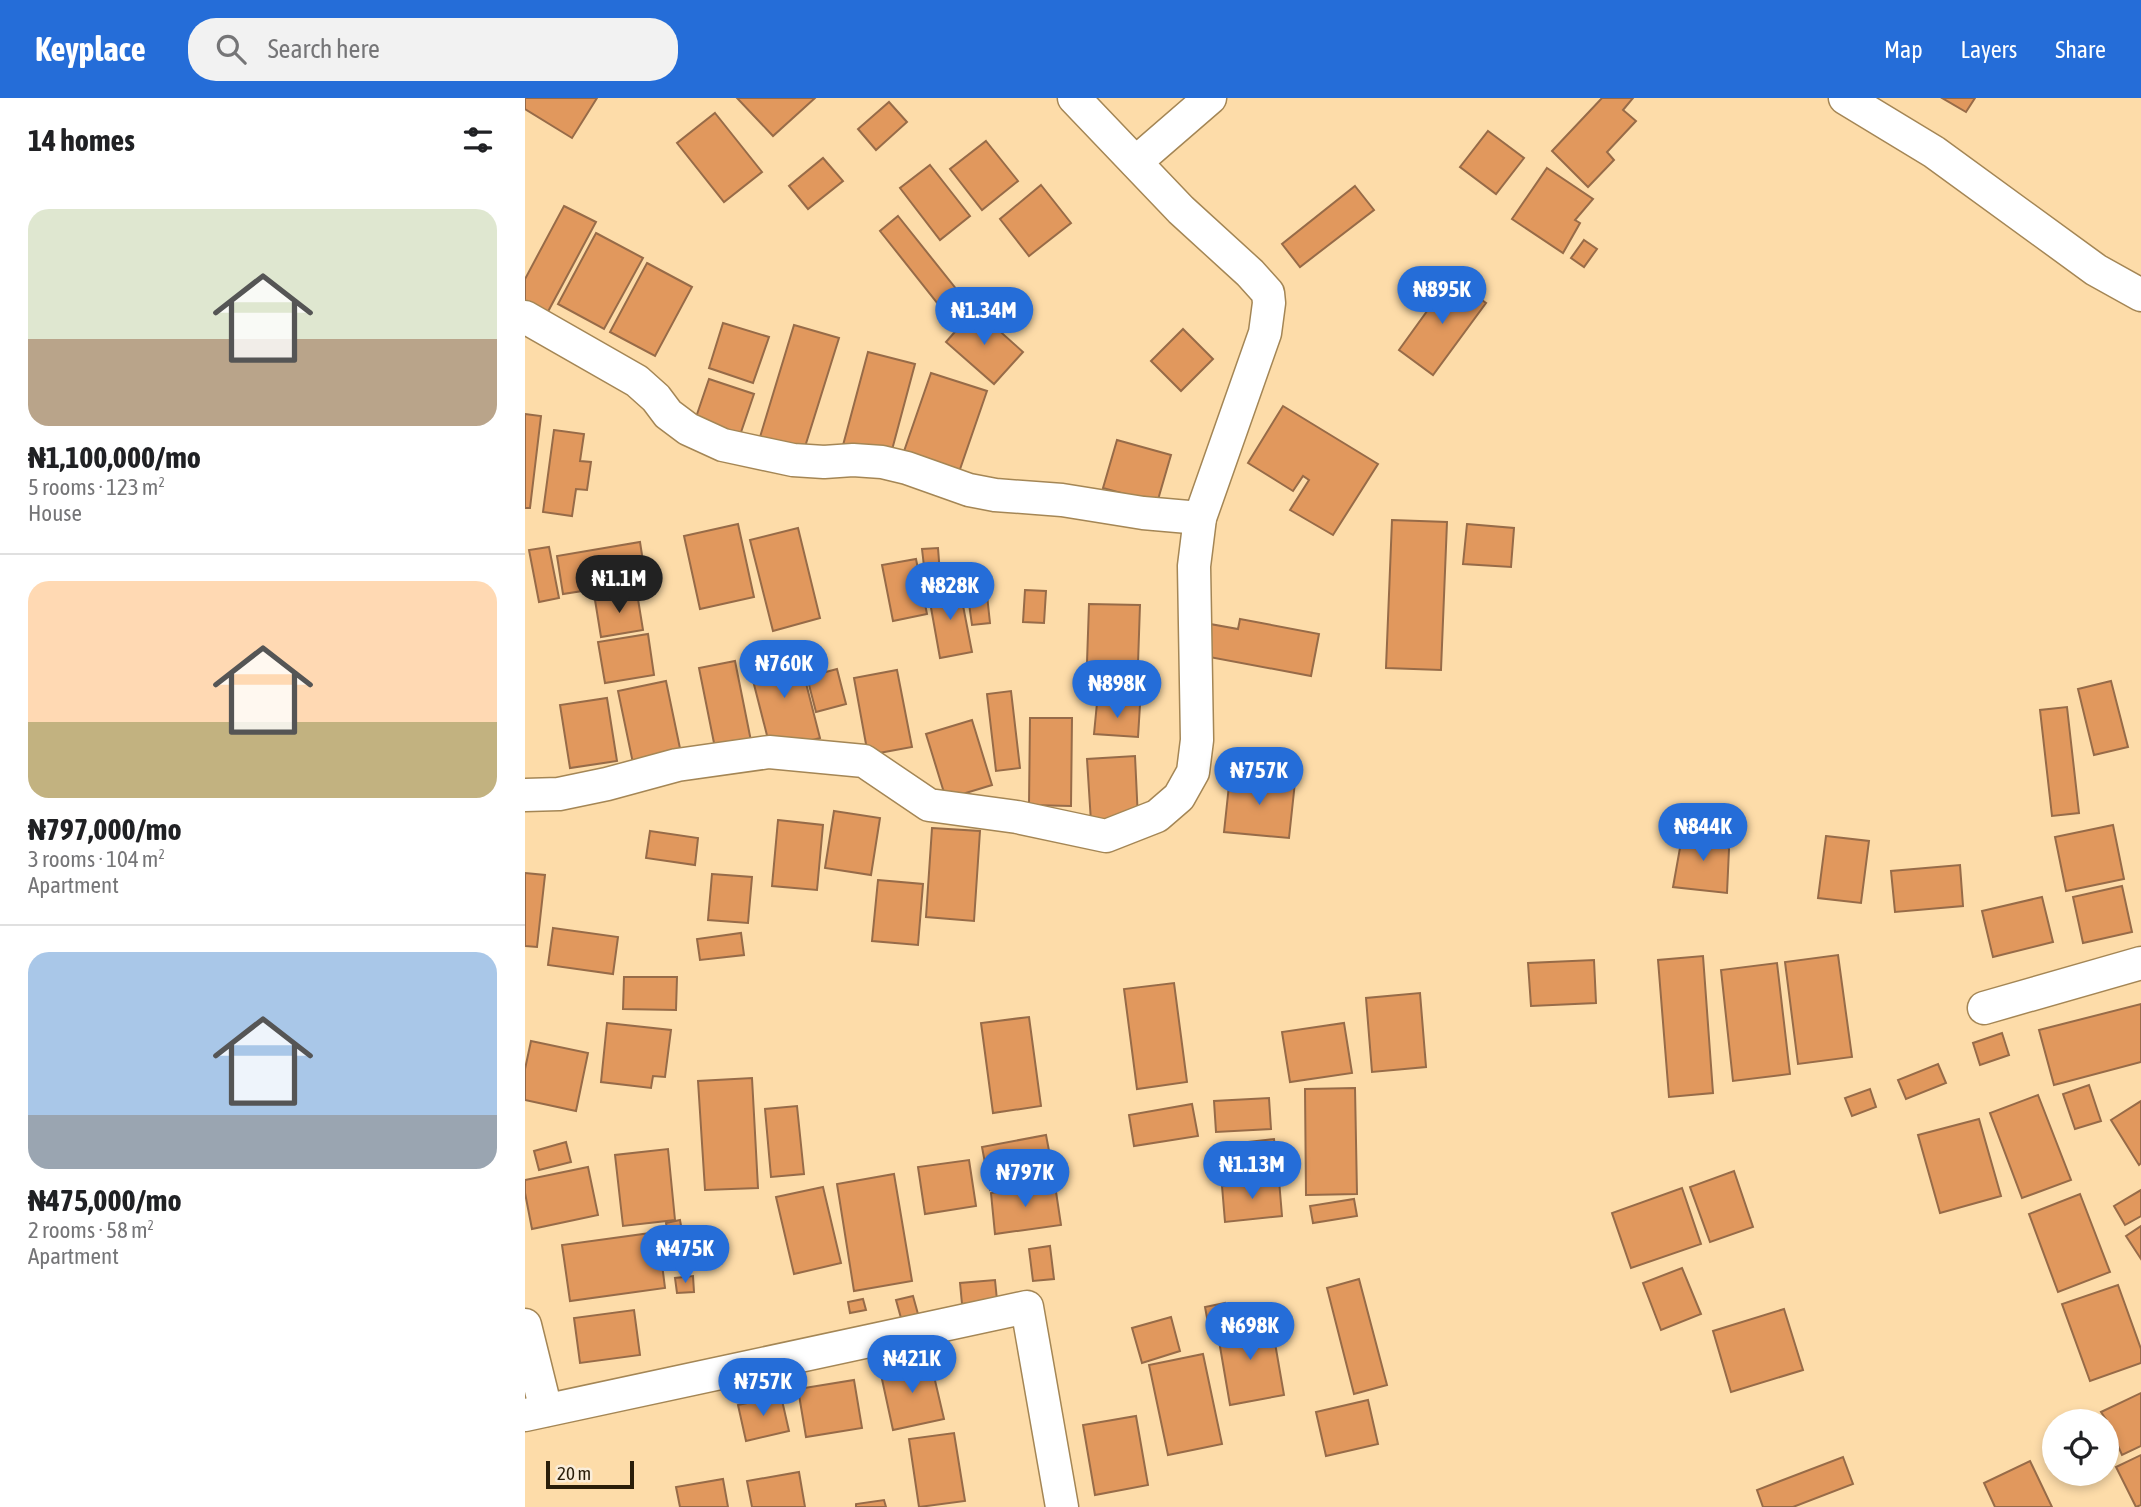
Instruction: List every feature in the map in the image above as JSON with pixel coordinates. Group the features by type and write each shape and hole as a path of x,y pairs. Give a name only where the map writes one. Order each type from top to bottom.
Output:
{"street":[{"path":"525,795 559,794 607,785 677,765 769,752 864,761 929,805 1017,817 1106,836 1157,816 1179,797 1193,772 1196,740 1194,566 1200,519 1265,333 1268,293 1181,210 1074,98"},
{"path":"1136,162 1210,98"},
{"path":"1845,98 1934,152 2096,270 2141,295"},
{"path":"525,317 637,381 656,398 668,414 688,429 723,444 793,460 882,462 969,490 995,495 1062,500 1200,519"},
{"path":"1984,1008 2141,963"},
{"path":"525,1325 535,1413 1027,1307 1062,1507"}],"building":[{"path":"525,98 597,98 572,138 525,109"},
{"path":"737,98 815,98 773,136"},
{"path":"1602,98 1633,98 1623,110 1636,121 1607,152 1614,160 1588,187 1552,151"},
{"path":"1942,98 1975,98 1966,112"},
{"path":"889,102 907,122 876,150 858,129"},
{"path":"715,113 762,172 724,202 677,143"},
{"path":"1488,131 1524,158 1496,194 1460,167"},
{"path":"986,141 1018,181 982,210 950,169"},
{"path":"823,158 843,181 808,209 789,186"},
{"path":"930,165 970,216 940,240 900,188"},
{"path":"1547,168 1593,199 1575,220 1580,223 1563,253 1512,219"},
{"path":"1041,185 1071,223 1029,256 1000,219"},
{"path":"1355,186 1374,210 1300,267 1282,244"},
{"path":"564,206 596,222 544,319 525,308 525,279"},
{"path":"898,216 969,305 950,319 880,231"},
{"path":"596,233 643,258 604,329 558,304"},
{"path":"1584,240 1597,249 1584,267 1571,258"},
{"path":"647,263 692,287 655,356 610,332"},
{"path":"1451,278 1486,303 1433,375 1399,350"},
{"path":"975,309 1023,352 994,384 946,342"},
{"path":"723,323 769,337 753,383 709,368"},
{"path":"794,325 839,338 804,450 760,437"},
{"path":"1183,329 1213,359 1181,391 1151,361"},
{"path":"868,352 915,364 889,461 842,449"},
{"path":"931,373 987,391 958,475 902,457"},
{"path":"709,379 754,394 737,444 692,429"},
{"path":"1283,406 1378,464 1333,535 1290,510 1309,480 1303,476 1293,491 1248,463"},
{"path":"525,414 541,416 530,508 525,508"},
{"path":"554,430 584,434 580,461 591,462 587,490 576,489 572,516 543,512"},
{"path":"1117,440 1171,455 1157,503 1103,488"},
{"path":"1392,520 1447,522 1441,670 1386,668"},
{"path":"738,524 754,597 700,609 684,536"},
{"path":"1467,524 1514,528 1511,567 1463,564"},
{"path":"798,528 820,618 773,631 750,540"},
{"path":"640,542 646,581 563,594 557,556"},
{"path":"549,547 559,598 539,602 529,550"},
{"path":"938,548 940,574 925,575 922,549"},
{"path":"916,559 927,614 893,621 882,565"},
{"path":"959,585 972,652 940,658 928,591"},
{"path":"1025,590 1046,591 1044,623 1023,622"},
{"path":"637,593 643,630 601,637 595,600"},
{"path":"987,595 990,623 972,625 968,597"},
{"path":"1089,604 1140,605 1137,693 1086,692"},
{"path":"1240,619 1319,634 1311,676 1204,656 1210,624 1238,629"},
{"path":"648,634 654,675 605,683 598,642"},
{"path":"797,648 820,738 771,751 748,661"},
{"path":"735,661 752,746 716,753 699,668"},
{"path":"837,669 846,704 816,712 807,677"},
{"path":"897,670 912,747 868,755 854,678"},
{"path":"666,681 682,758 634,768 618,691"},
{"path":"2111,681 2128,747 2094,755 2078,689"},
{"path":"1011,691 1020,768 996,771 987,694"},
{"path":"607,698 617,761 570,768 560,705"},
{"path":"1097,703 1140,705 1138,737 1094,734"},
{"path":"2067,707 2079,813 2052,816 2040,710"},
{"path":"1030,718 1072,718 1071,806 1029,805"},
{"path":"972,720 992,785 946,799 926,734"},
{"path":"1135,756 1138,819 1091,822 1087,759"},
{"path":"1230,776 1295,782 1289,838 1224,832"},
{"path":"834,811 880,818 871,875 825,868"},
{"path":"778,820 823,825 817,890 772,886"},
{"path":"2113,825 2124,879 2066,891 2055,837"},
{"path":"932,828 980,831 974,921 926,917"},
{"path":"650,831 698,838 695,865 646,858"},
{"path":"1683,831 1719,834 1729,849 1727,893 1673,887"},
{"path":"1826,836 1869,841 1861,903 1818,898"},
{"path":"1960,865 1963,906 1895,912 1891,871"},
{"path":"525,873 545,875 537,947 525,946"},
{"path":"712,874 752,877 748,923 708,920"},
{"path":"878,880 923,884 918,945 872,941"},
{"path":"2122,886 2132,932 2083,943 2073,897"},
{"path":"2042,897 2053,942 1993,957 1982,911"},
{"path":"553,928 618,937 613,974 548,965"},
{"path":"741,933 744,955 700,960 697,939"},
{"path":"1838,955 1852,1057 1798,1064 1785,962"},
{"path":"1703,956 1713,1093 1669,1097 1658,960"},
{"path":"1594,960 1596,1003 1531,1006 1528,963"},
{"path":"1777,963 1790,1074 1733,1081 1721,970"},
{"path":"624,977 677,977 676,1010 623,1009"},
{"path":"1174,983 1187,1082 1137,1089 1124,989"},
{"path":"1420,993 1426,1067 1372,1072 1366,998"},
{"path":"2141,1004 2141,1062 2054,1085 2039,1030"},
{"path":"1029,1017 1041,1106 993,1113 981,1023"},
{"path":"607,1023 671,1030 665,1077 653,1076 651,1088 601,1082"},
{"path":"1344,1023 1352,1073 1290,1082 1282,1032"},
{"path":"2002,1033 2009,1055 1980,1065 1973,1043"},
{"path":"531,1041 588,1053 576,1111 525,1100 525,1069"},
{"path":"1938,1064 1946,1083 1906,1099 1898,1080"},
{"path":"752,1078 758,1188 705,1190 698,1081"},
{"path":"2089,1085 2101,1121 2075,1129 2063,1094"},
{"path":"1355,1088 1357,1194 1306,1195 1305,1089"},
{"path":"1870,1089 1876,1107 1852,1116 1845,1098"},
{"path":"2038,1095 2071,1180 2022,1198 1990,1113"},
{"path":"1269,1098 1271,1129 1216,1132 1214,1101"},
{"path":"2141,1101 2141,1163 2139,1165 2111,1120"},
{"path":"1192,1104 1198,1136 1134,1146 1129,1115"},
{"path":"797,1106 804,1174 771,1177 765,1109"},
{"path":"1979,1119 2001,1196 1940,1213 1918,1135"},
{"path":"1046,1135 1054,1177 990,1190 982,1147"},
{"path":"1274,1139 1278,1171 1218,1178 1214,1146"},
{"path":"566,1142 571,1162 539,1170 534,1151"},
{"path":"668,1149 675,1220 623,1226 615,1155"},
{"path":"969,1160 976,1206 925,1214 918,1167"},
{"path":"588,1167 598,1215 532,1229 525,1180"},
{"path":"1734,1171 1753,1227 1710,1242 1690,1187"},
{"path":"894,1174 912,1281 854,1291 837,1184"},
{"path":"1279,1180 1282,1216 1225,1222 1222,1186"},
{"path":"1055,1185 1061,1225 995,1234 991,1193"},
{"path":"823,1187 841,1263 794,1274 776,1197"},
{"path":"1682,1188 1701,1244 1631,1268 1612,1213"},
{"path":"2141,1190 2141,1216 2125,1225 2114,1206"},
{"path":"2080,1194 2110,1272 2058,1292 2029,1214"},
{"path":"1354,1199 1357,1216 1313,1223 1310,1206"},
{"path":"680,1220 687,1259 673,1262 666,1223"},
{"path":"2141,1226 2141,1259 2126,1236"},
{"path":"658,1232 665,1288 570,1301 562,1245"},
{"path":"1050,1246 1054,1279 1033,1281 1029,1249"},
{"path":"1682,1268 1701,1314 1661,1330 1643,1283"},
{"path":"693,1276 694,1292 677,1293 675,1278"},
{"path":"1359,1279 1387,1385 1354,1394 1327,1288"},
{"path":"995,1280 997,1300 962,1304 960,1283"},
{"path":"2118,1285 2141,1349 2141,1363 2090,1381 2062,1304"},
{"path":"913,1296 918,1314 901,1318 896,1300"},
{"path":"863,1299 866,1310 850,1313 848,1302"},
{"path":"1225,1303 1229,1318 1208,1323 1205,1307"},
{"path":"1784,1309 1803,1370 1731,1392 1713,1331"},
{"path":"634,1310 640,1355 580,1363 574,1318"},
{"path":"1171,1317 1180,1351 1142,1363 1132,1328"},
{"path":"1271,1320 1284,1395 1230,1405 1217,1329"},
{"path":"1203,1354 1222,1444 1168,1455 1149,1365"},
{"path":"930,1359 944,1419 893,1430 880,1370"},
{"path":"854,1380 862,1428 806,1437 798,1389"},
{"path":"2141,1393 2141,1446 2122,1455 2119,1448 2119,1409 2107,1409"},
{"path":"781,1396 789,1431 746,1441 738,1405"},
{"path":"1368,1400 1378,1444 1326,1456 1316,1412"},
{"path":"1136,1416 1148,1485 1095,1495 1083,1425"},
{"path":"954,1433 965,1501 919,1507 909,1439"},
{"path":"2141,1455 2141,1505 2136,1507 2119,1473 2119,1466"},
{"path":"1843,1457 1853,1484 1793,1507 1763,1507 1757,1490"},
{"path":"2030,1461 2052,1507 1995,1507 1984,1483"},
{"path":"799,1472 805,1507 752,1507 747,1481"},
{"path":"723,1479 728,1507 680,1507 676,1487"},
{"path":"884,1500 886,1507 856,1507 856,1504"}]}
